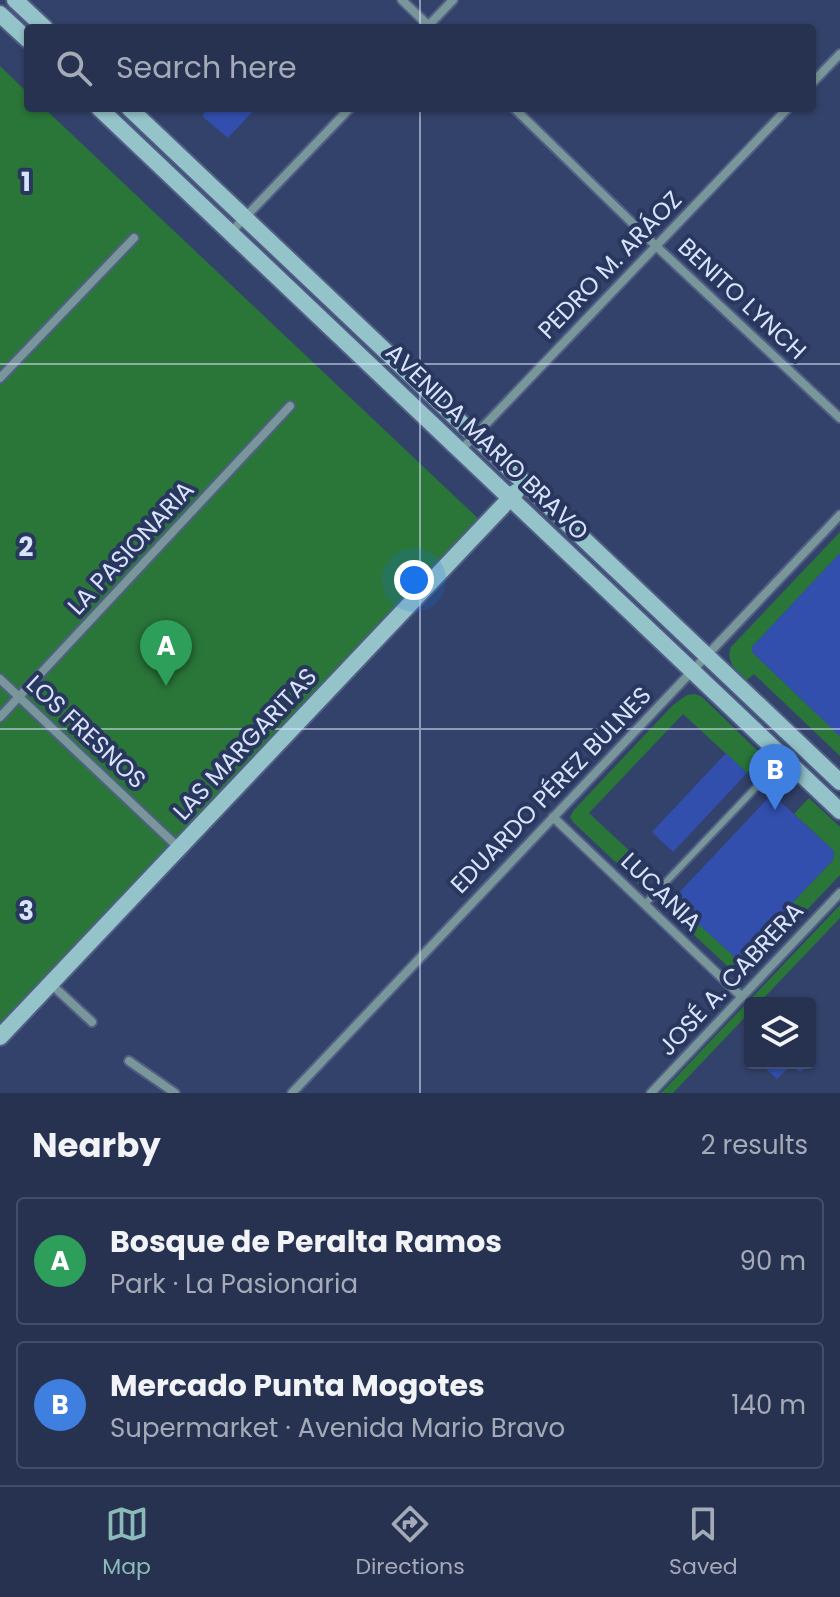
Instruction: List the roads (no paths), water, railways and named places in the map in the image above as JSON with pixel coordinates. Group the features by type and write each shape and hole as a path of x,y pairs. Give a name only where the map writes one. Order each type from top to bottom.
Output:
{"main road":[{"path":"16,0 41,24"},
{"path":"1,14 24,36"},
{"name":"AVENIDA MARIO BRAVO","path":"103,112 840,811"},
{"name":"AVENIDA MARIO BRAVO","path":"133,112 840,782"},
{"name":"LAS MARGARITAS","path":"0,1037 525,483"}],"street":[{"path":"1,14 16,0"},
{"path":"402,0 426,24"},
{"path":"432,24 453,0"},
{"path":"816,79 840,54"},
{"path":"231,232 346,112"},
{"name":"BENITO LYNCH","path":"518,112 840,418"},
{"name":"PEDRO M. ARÁOZ","path":"461,450 784,112"},
{"path":"0,378 134,238"},
{"name":"LA PASIONARIA","path":"0,717 290,406"},
{"name":"EDUARDO PÉREZ BULNES","path":"292,1093 840,515"},
{"name":"LOS FRESNOS","path":"0,679 179,848"},
{"name":"LUCANIA","path":"553,817 742,997"},
{"name":"JOSÉ A. CABRERA","path":"651,1093 840,893"},
{"path":"51,984 92,1022"},
{"path":"129,1061 175,1093"}],"lane":[{"path":"645,904 784,758"}],"place":[{"name":"Bosque de Peralta Ramos","path":"166,686"},
{"name":"Mercado Punta Mogotes","path":"775,810"}]}
